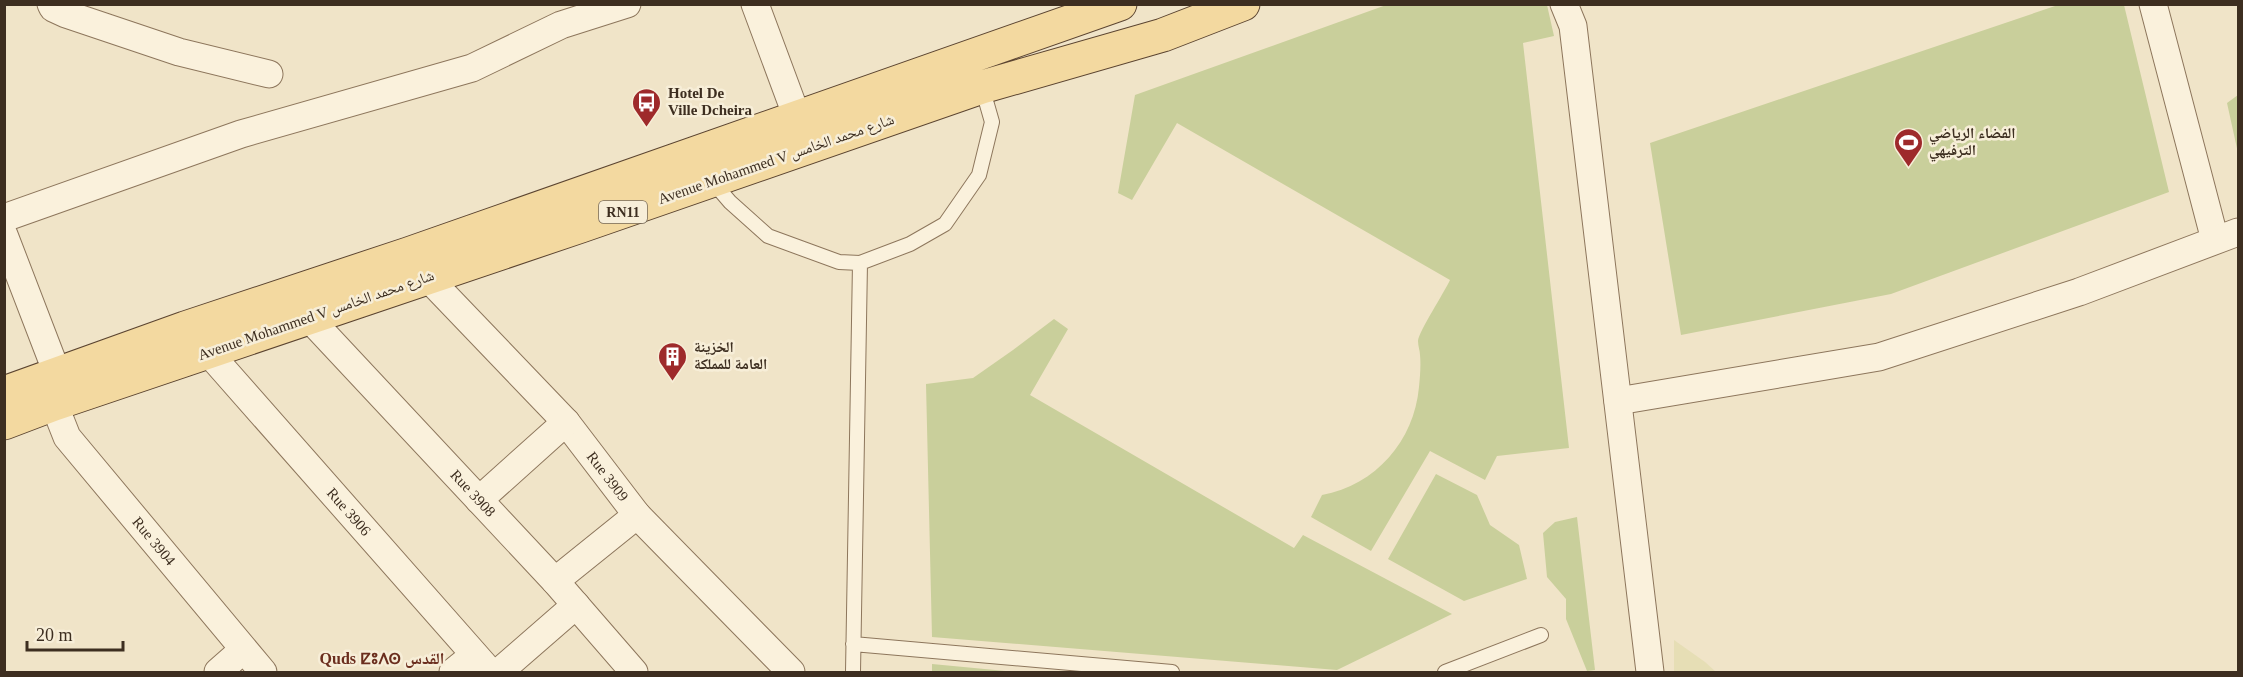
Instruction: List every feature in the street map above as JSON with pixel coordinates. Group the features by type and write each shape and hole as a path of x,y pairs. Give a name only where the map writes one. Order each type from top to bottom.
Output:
{"main road":[{"name":"Avenue Mohammed V شارع محمد الخامس","path":"4,423 55,389 408,254 1120,4"},
{"name":"Avenue Mohammed V شارع محمد الخامس","path":"4,393 55,389 208,352 982,87 1163,35 1243,4"}],"street":[{"path":"51,4 59,11 76,18 179,52 269,74"},
{"path":"755,4 797,117"},
{"path":"1618,401 1879,357 2079,292 2227,236 2153,4"},
{"path":"4,218 242,134 472,68 561,25 613,7"},
{"path":"1571,12 1650,672"},
{"name":"Rue 3904","path":"4,235 55,389 67,437 263,672"},
{"name":"Rue 3909","path":"428,278 566,422 637,514 791,672"},
{"name":"Rue 3908","path":"309,318 555,581 634,672"},
{"name":"Rue 3906","path":"208,352 482,664"},
{"path":"479,500 566,422"},
{"path":"555,581 637,514"},
{"path":"499,672 576,605"},
{"path":"218,672 243,650"},
{"path":"453,672 482,664"}],"lane":[{"path":"712,181 730,202 768,236 838,262 860,263 910,244 945,224 979,175 992,122 982,87"},
{"path":"853,672 860,263"},
{"path":"1445,672 1541,634"},
{"path":"853,644 1172,672"}],"shaded area":[{"path":"1674,640 1705,662 1716,672 1674,672"}],"green space":[{"path":"1389,4 1547,5 1554,36 1523,43 1569,448 1497,456 1485,480 1430,451 1371,551 1311,517 1322,495 1359,482 1389,458 1400,442 1416,407 1420,371 1419,336 1450,280 1177,123 1132,200 1118,193 1135,95"},
{"name":"الفضاء الرياضي الترفيهي","path":"2061,4 2124,5 2169,192 1891,294 1681,335 1650,143"},
{"path":"2238,95 2238,153 2227,103"},
{"path":"1054,319 1068,329 1030,395 1294,548 1303,535 1452,614 1337,670 932,637 926,384 973,378"},
{"path":"1436,474 1477,495 1490,525 1519,545 1527,579 1464,601 1388,559"},
{"path":"1577,517 1595,670 1587,671 1566,619 1566,599 1547,577 1543,533 1555,522"},
{"path":"932,664 1016,672 932,672"}],"place":[{"name":"Hotel De Ville Dcheira","path":"647,128"},
{"name":"الفضاء الرياضي الترفيهي","path":"1908,168"},
{"name":"الخزينة العامة للمملكة","path":"673,382"}],"district":[{"name":"Quds ⵇⵓⴷⵙ القدس","path":"382,658"}]}
